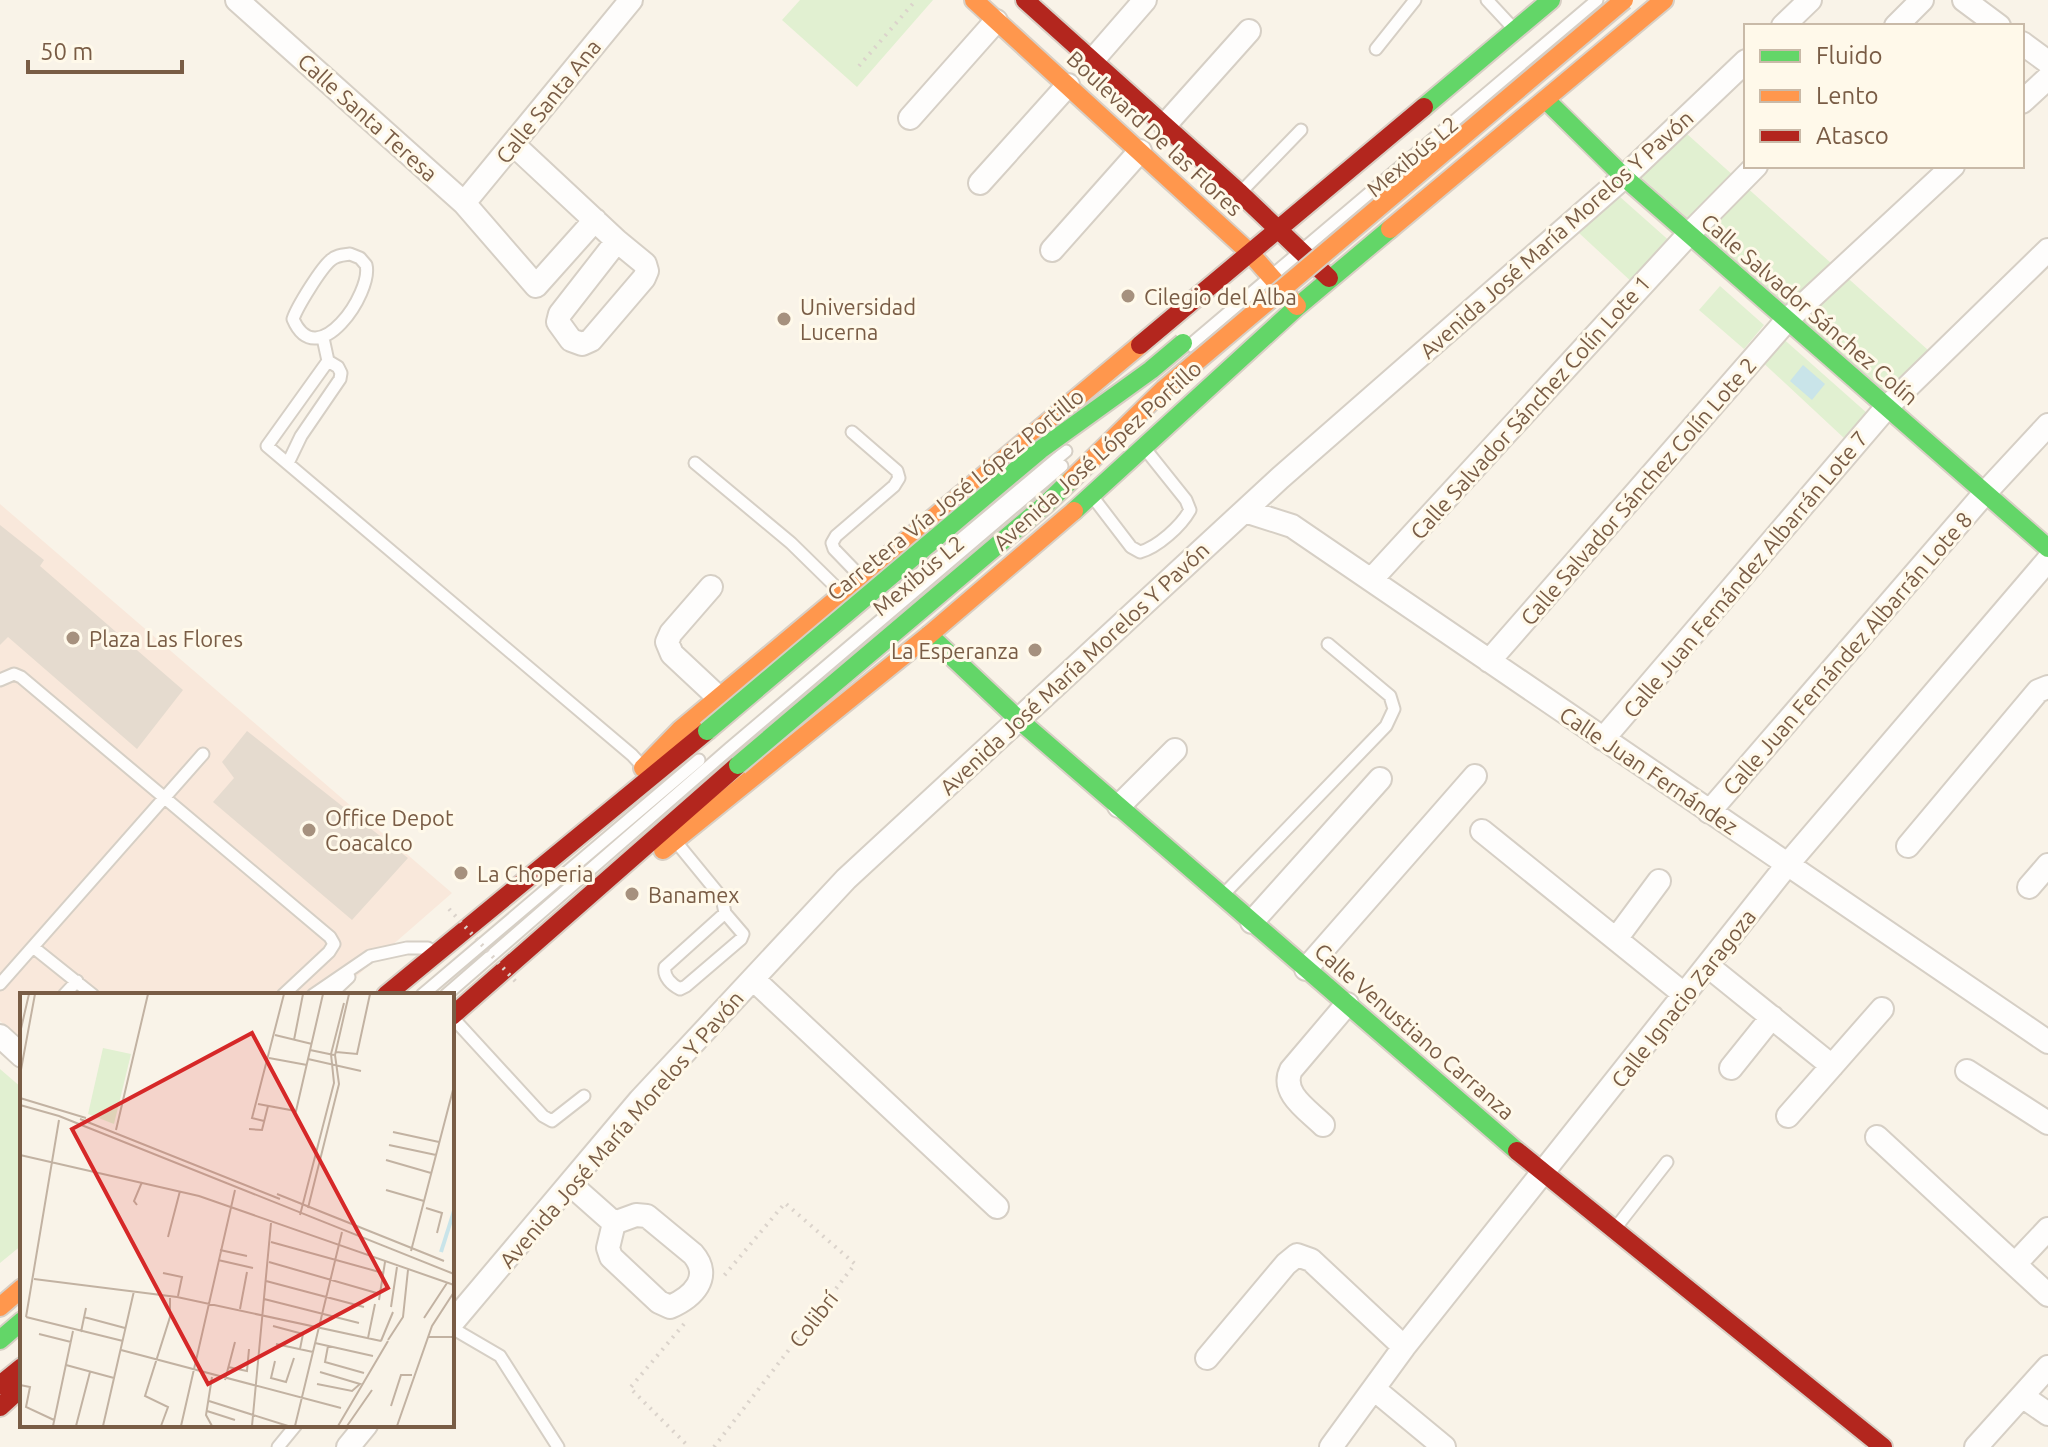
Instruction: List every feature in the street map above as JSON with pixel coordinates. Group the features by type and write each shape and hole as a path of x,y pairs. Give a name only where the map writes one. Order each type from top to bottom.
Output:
{"main road":[{"name":"Boulevard De las Flores","path":"974,0 1250,253 1297,307"},
{"name":"Boulevard De las Flores","path":"1025,0 1331,279"},
{"path":"548,860 680,730 718,697 1551,0"},
{"name":"Carretera Vía José López Portillo","path":"388,993 707,731 1040,450 1151,370 1590,0"},
{"path":"454,1014 738,765 1047,503 1164,389 1624,0"},
{"name":"Avenida José López Portillo","path":"550,931 675,840 929,635 1092,496 1297,307 1664,0"},
{"name":"Calle Salvador Sánchez Colín","path":"1546,100 1624,177 2048,548"},
{"name":"Calle Venustiano Carranza","path":"929,635 1018,719 1544,1175 1883,1447"},
{"path":"0,1307 20,1290"},
{"path":"0,1340 20,1323"},
{"path":"0,1385 20,1369"},
{"path":"0,1407 20,1389"}],"street":[{"name":"Calle Santa Teresa","path":"237,0 464,203 536,286 563,307"},
{"name":"Calle Santa Ana","path":"464,203 631,0"},
{"path":"1092,61 1145,0"},
{"path":"1785,24 1810,0"},
{"path":"1898,24 1922,0"},
{"path":"1964,0 1996,24"},
{"path":"910,118 996,21"},
{"path":"1165,125 1249,31"},
{"path":"2024,44 2048,62"},
{"name":"Avenida José María Morelos Y Pavón","path":"454,1324 640,1100 846,879 1245,511 1624,177 1744,63"},
{"path":"2024,100 2048,78"},
{"path":"980,183 1068,85"},
{"path":"513,144 645,264 647,271 644,278 591,340 582,344 571,340 558,322 563,307 617,241"},
{"path":"1052,250 1140,151"},
{"name":"Calle Salvador Sánchez Colín Lote 1","path":"1371,580 1689,234 1754,168"},
{"name":"Calle Salvador Sánchez Colín Lote 2","path":"1489,661 1787,320 1951,168"},
{"path":"536,286 595,220"},
{"name":"Calle Juan Fernández Albarrán Lote 7","path":"1603,739 1886,408 2048,250"},
{"name":"Calle Juan Fernández Albarrán Lote 8","path":"1709,812 1984,494 2048,425"},
{"name":"Calle Juan Fernández","path":"1245,511 1292,526 2048,1042"},
{"name":"Calle Ignacio Zaragoza","path":"1331,1447 1404,1347 1544,1175 1787,865 2048,560"},
{"path":"711,587 671,633 667,642 672,654 718,697"},
{"path":"1908,846 2038,691 2048,687"},
{"path":"1119,806 1175,750"},
{"path":"1306,969 1475,776"},
{"path":"1252,922 1380,779"},
{"path":"1482,831 1685,995"},
{"path":"2029,887 2048,865"},
{"path":"1616,939 1659,881"},
{"path":"1708,966 1832,1066"},
{"path":"753,979 997,1207"},
{"path":"1323,1125 1289,1091 1286,1080 1347,1004"},
{"path":"1788,1116 1882,1009"},
{"path":"1731,1068 1772,1017"},
{"path":"0,1036 20,1054"},
{"path":"1967,1071 2048,1123"},
{"path":"1877,1137 2048,1295"},
{"path":"570,1184 614,1223"},
{"path":"636,1215 647,1216 693,1254 701,1270 699,1285 693,1294 670,1307 659,1302 611,1257 608,1248 614,1223 636,1215"},
{"path":"2015,1264 2048,1229"},
{"path":"1207,1358 1297,1255 1311,1260 1404,1347"},
{"path":"1976,1447 2048,1367"},
{"path":"1374,1389 1444,1447"},
{"path":"2022,1396 2048,1414"},
{"path":"348,1447 364,1427"}],"lane":[{"path":"1376,49 1415,0"},
{"path":"1487,0 1515,30"},
{"name":"Mexibús L2","path":"1305,255 1597,0"},
{"name":"Mexibús L2","path":"1095,432 1305,255 1617,0"},
{"path":"1240,193 1301,130"},
{"path":"342,255 360,258 366,265 367,283 337,328 323,338 305,335 297,329 293,319 296,309 331,260 342,255"},
{"path":"288,463 301,436 340,379 338,367 328,361 323,338"},
{"path":"328,361 267,446 632,755 643,768"},
{"path":"852,432 897,471 899,478 832,543 861,578"},
{"name":"Mexibús L2","path":"424,993 1081,438"},
{"path":"1092,496 1131,547 1140,552 1150,549 1185,518 1190,510 1186,500 1143,447"},
{"name":"Mexibús L2","path":"448,993 1073,456"},
{"path":"695,463 791,543 842,594"},
{"path":"1222,896 1386,726 1394,709 1390,696 1328,644"},
{"path":"0,680 14,674 21,677 330,937 334,944 329,952 285,993"},
{"path":"0,984 4,971 33,947 203,754"},
{"path":"675,840 722,898 725,913 741,930 741,939 686,986 680,989 675,986 666,977 665,967 725,913"},
{"path":"33,947 91,993"},
{"path":"316,993 370,956 407,948 441,948"},
{"path":"332,993 370,956"},
{"path":"66,993 77,981"},
{"path":"454,1018 543,1116 552,1121 584,1096"},
{"path":"1613,1231 1667,1162"},
{"path":"454,1327 500,1356 558,1447"},
{"path":"0,1352 20,1335"},
{"path":"278,1447 294,1427"}],"path":[{"path":"859,66 916,0"},
{"path":"449,909 516,982"},
{"name":"Colibrí","path":"714,1447 855,1264 785,1203"},
{"path":"630,1388 689,1447"}],"shaded area":[{"path":"0,504 452,893 337,993 20,993 20,1039 0,1021"}],"green space":[{"path":"800,0 933,0 857,87 782,20"},
{"path":"1687,134 1928,350 1885,392 1641,177"},
{"path":"1619,196 1673,244 1635,285 1579,233"},
{"path":"1720,286 1764,325 1744,349 1699,310"},
{"path":"1779,335 1867,413 1845,439 1758,358"},
{"path":"0,1069 20,1086 20,1247 0,1263"}],"water":[{"path":"1803,365 1825,384 1812,400 1790,381"}],"building":[{"name":"Plaza Las Flores","path":"0,525 44,560 40,566 183,690 137,749 8,637 0,645"},
{"name":"Office Depot Coacalco","path":"247,731 408,858 352,920 213,802 234,778 222,762"}],"traffic: fast":[{"path":"1424,107 1551,0"},
{"path":"1546,100 1624,177 2048,548"},
{"path":"1074,511 1297,307 1390,229"},
{"path":"707,731 1040,450 1151,370 1183,343"},
{"path":"738,765 1071,480"},
{"path":"929,635 1018,719 1517,1151"},
{"path":"0,1340 20,1323"}],"traffic: slow":[{"path":"974,0 1250,253 1297,306"},
{"path":"1071,480 1164,389 1624,0"},
{"path":"1390,229 1664,0"},
{"path":"643,768 680,730 1140,345"},
{"path":"663,850 929,635 1074,511"},
{"path":"0,1307 20,1290"}],"traffic: jam":[{"path":"1025,0 1240,193 1329,278"},
{"path":"1140,345 1424,107"},
{"path":"388,993 707,731"},
{"path":"454,1014 738,765"},
{"path":"1517,1151 1883,1447"},
{"path":"0,1385 20,1369"},
{"path":"0,1407 20,1389"}],"place":[{"name":"Cilegio del Alba","path":"1128,296"},
{"name":"Universidad Lucerna","path":"784,319"},
{"name":"Plaza Las Flores","path":"73,638"},
{"name":"La Esperanza","path":"1035,650"},
{"name":"Office Depot Coacalco","path":"309,830"},
{"name":"La Choperia","path":"461,873"},
{"name":"Banamex","path":"632,894"}]}
